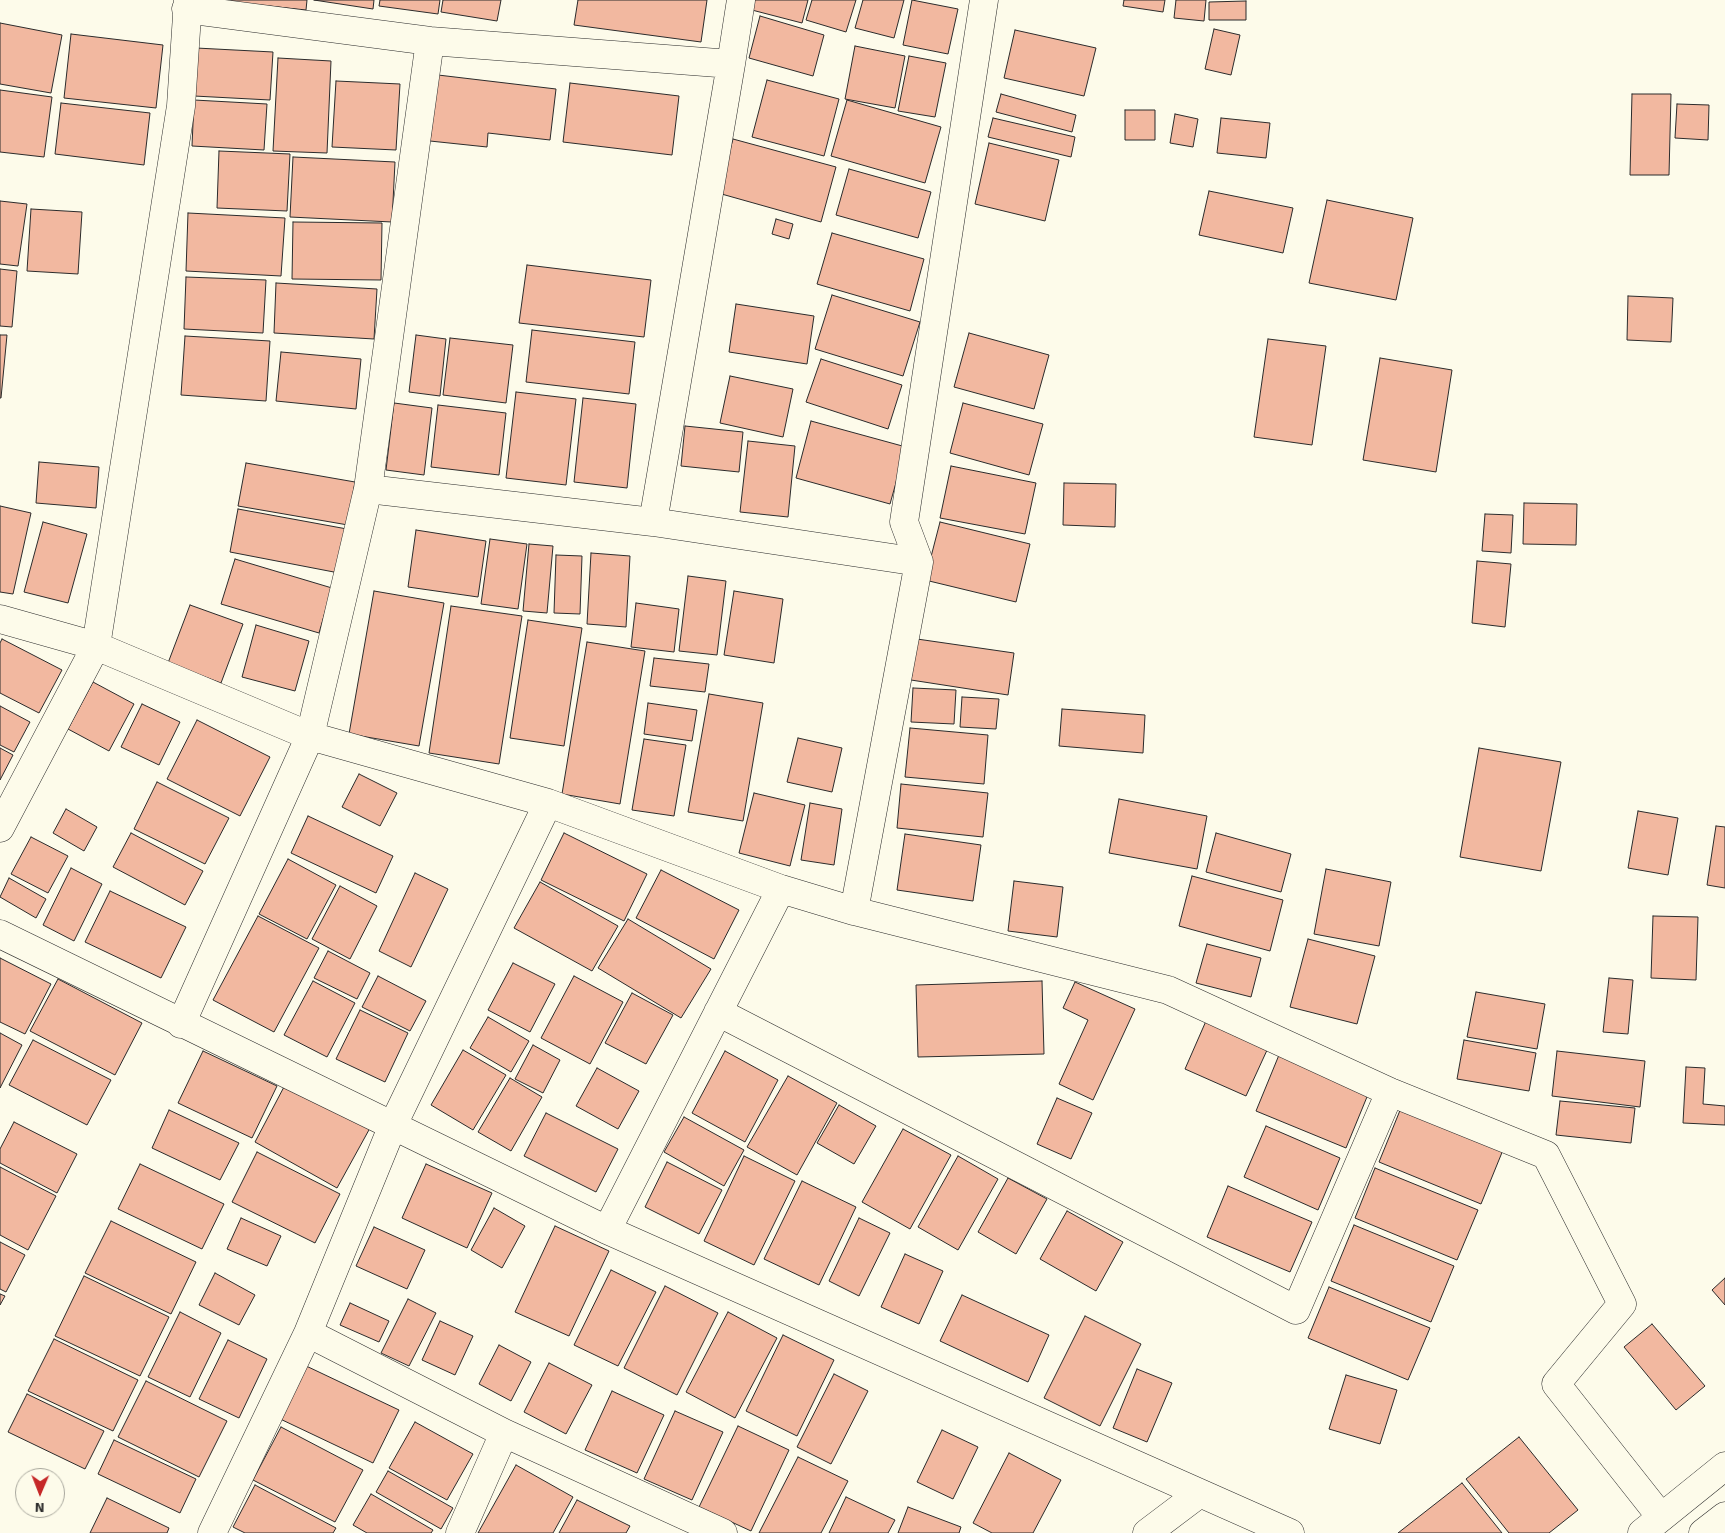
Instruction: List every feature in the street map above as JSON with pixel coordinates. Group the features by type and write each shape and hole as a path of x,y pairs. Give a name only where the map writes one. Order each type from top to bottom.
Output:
{"street":[{"path":"653,522 741,0"},
{"path":"854,911 919,562 904,522 984,0"},
{"path":"0,828 96,646 181,106 187,4 430,40 731,64"},
{"path":"182,1024 310,736 368,490 430,40"},
{"path":"368,490 653,522 919,562"},
{"path":"0,619 96,646 310,736 548,803 781,889 854,911 1168,990 1390,1092 1546,1155 1622,1304 1556,1384 1652,1525 1725,1466"},
{"path":"212,1533 308,1333 393,1125 548,803"},
{"path":"606,1230 781,889"},
{"path":"0,934 606,1230 1290,1533"},
{"path":"718,1012 1296,1310 1390,1092"},
{"path":"308,1333 504,1432 724,1533"},
{"path":"460,1533 504,1432"},
{"path":"1147,1533 1200,1493"},
{"path":"1703,1533 1725,1516"}],"building":[{"path":"231,0 307,0 306,10 231,2"},
{"path":"314,0 374,0 373,9"},
{"path":"380,0 440,0 438,14 379,6"},
{"path":"443,0 501,0 497,21 441,12"},
{"path":"578,0 707,0 701,42 574,25"},
{"path":"750,0 808,0 802,23 748,9"},
{"path":"812,0 856,0 846,32 806,20"},
{"path":"863,0 904,0 894,38 855,28"},
{"path":"912,0 958,9 948,54 903,45"},
{"path":"1124,0 1165,0 1163,12 1123,6"},
{"path":"1176,0 1206,0 1204,21 1174,18"},
{"path":"1246,1 1246,20 1209,20 1209,2"},
{"path":"760,16 824,35 813,76 749,58"},
{"path":"0,23 62,35 51,93 0,84"},
{"path":"1214,29 1240,35 1231,75 1205,69"},
{"path":"1015,30 1096,48 1084,96 1004,78"},
{"path":"71,34 163,45 156,108 64,98"},
{"path":"855,46 905,56 895,108 845,99"},
{"path":"196,48 273,52 270,100 194,96"},
{"path":"909,56 946,63 935,117 898,111"},
{"path":"278,58 331,61 327,153 273,151"},
{"path":"438,75 556,89 550,140 488,133 487,147 430,141"},
{"path":"767,80 839,99 824,156 752,137"},
{"path":"336,81 400,84 396,150 332,147"},
{"path":"570,83 679,96 672,155 563,142"},
{"path":"0,90 52,97 44,157 0,152"},
{"path":"1001,94 1076,115 1072,132 996,112"},
{"path":"1632,94 1671,94 1669,175 1630,175"},
{"path":"194,100 267,104 264,150 192,146"},
{"path":"847,100 941,127 925,183 831,156"},
{"path":"61,103 150,113 144,165 55,154"},
{"path":"1677,104 1709,105 1708,140 1675,138"},
{"path":"1125,110 1155,110 1155,140 1125,140"},
{"path":"1175,114 1198,119 1193,147 1170,143"},
{"path":"993,118 1075,137 1071,157 988,137"},
{"path":"1221,118 1270,123 1266,158 1217,153"},
{"path":"733,139 836,167 821,222 718,193"},
{"path":"989,143 1059,160 1045,221 975,204"},
{"path":"219,151 290,154 287,211 217,208"},
{"path":"293,157 395,162 392,222 290,217"},
{"path":"849,169 931,192 918,238 836,215"},
{"path":"1209,191 1293,208 1283,253 1199,235"},
{"path":"1327,200 1413,218 1396,300 1309,283"},
{"path":"0,201 27,204 18,266 0,264"},
{"path":"31,209 82,212 78,274 27,271"},
{"path":"188,213 285,218 281,276 186,271"},
{"path":"776,219 793,224 789,239 772,234"},
{"path":"293,222 382,223 381,280 292,279"},
{"path":"832,233 924,259 910,311 817,284"},
{"path":"527,265 651,280 644,337 519,323"},
{"path":"0,269 17,271 12,327 0,326"},
{"path":"186,277 266,280 263,333 184,329"},
{"path":"276,283 377,289 374,339 274,333"},
{"path":"832,295 920,322 903,376 815,349"},
{"path":"1628,296 1673,298 1671,342 1627,340"},
{"path":"736,304 814,316 807,364 729,352"},
{"path":"532,330 635,342 629,394 526,382"},
{"path":"969,333 1049,355 1034,409 954,387"},
{"path":"0,335 7,335 1,398 0,398"},
{"path":"416,335 446,339 440,396 409,392"},
{"path":"185,336 270,341 266,401 181,395"},
{"path":"450,338 513,345 506,403 443,395"},
{"path":"1268,339 1326,346 1312,445 1254,437"},
{"path":"281,352 361,359 356,409 276,401"},
{"path":"1380,358 1452,370 1436,472 1363,460"},
{"path":"821,359 902,385 888,429 806,402"},
{"path":"730,376 793,389 783,437 720,423"},
{"path":"516,392 576,399 566,485 506,478"},
{"path":"583,398 636,404 627,488 574,482"},
{"path":"394,403 432,408 424,475 386,470"},
{"path":"963,403 1043,424 1029,475 950,453"},
{"path":"438,405 506,413 499,475 431,467"},
{"path":"811,421 906,447 890,504 796,478"},
{"path":"685,426 743,432 739,472 681,466"},
{"path":"748,441 795,446 788,517 740,512"},
{"path":"39,462 99,467 96,508 36,503"},
{"path":"246,463 355,482 348,525 238,506"},
{"path":"951,466 1036,483 1025,534 940,518"},
{"path":"1064,483 1116,484 1115,527 1063,525"},
{"path":"1524,503 1577,504 1576,545 1523,544"},
{"path":"0,506 31,513 13,594 0,592"},
{"path":"238,509 347,529 339,573 230,552"},
{"path":"1485,514 1513,515 1511,553 1482,551"},
{"path":"43,522 87,534 68,603 24,592"},
{"path":"940,522 1030,544 1016,602 925,580"},
{"path":"416,530 486,541 478,597 408,587"},
{"path":"490,539 527,544 518,609 481,604"},
{"path":"529,544 553,546 547,613 523,611"},
{"path":"591,553 630,556 626,627 587,624"},
{"path":"556,555 582,556 580,614 554,613"},
{"path":"235,559 332,588 319,633 221,604"},
{"path":"1477,561 1511,564 1505,627 1472,623"},
{"path":"688,576 726,581 717,655 679,651"},
{"path":"374,591 444,603 419,746 349,734"},
{"path":"734,591 783,599 774,663 724,655"},
{"path":"636,603 679,609 674,652 631,647"},
{"path":"190,605 243,624 221,683 168,663"},
{"path":"451,606 522,616 499,764 429,753"},
{"path":"528,620 582,628 564,746 510,738"},
{"path":"256,625 309,641 295,691 242,677"},
{"path":"2,639 62,670 39,713 0,693 0,643"},
{"path":"917,639 1014,653 1008,695 911,680"},
{"path":"587,642 645,651 620,804 562,794"},
{"path":"654,658 709,664 705,692 650,686"},
{"path":"93,682 134,704 109,751 68,729"},
{"path":"913,688 956,690 954,724 911,722"},
{"path":"709,694 763,703 743,821 688,812"},
{"path":"962,697 999,699 996,729 960,727"},
{"path":"648,703 697,710 692,741 644,734"},
{"path":"142,704 180,722 159,765 121,747"},
{"path":"0,706 30,722 14,752 0,745"},
{"path":"1062,709 1145,715 1143,753 1059,746"},
{"path":"197,720 270,757 240,816 167,779"},
{"path":"910,728 988,735 984,784 905,777"},
{"path":"798,738 842,748 832,792 787,782"},
{"path":"644,739 686,745 674,816 632,810"},
{"path":"0,748 13,755 0,780"},
{"path":"1479,748 1561,762 1541,871 1460,857"},
{"path":"359,774 397,793 380,826 342,807"},
{"path":"157,782 229,818 205,864 134,829"},
{"path":"901,784 988,793 983,837 897,828"},
{"path":"754,793 805,805 790,866 739,853"},
{"path":"1119,799 1207,816 1197,869 1109,853"},
{"path":"810,803 842,809 834,865 801,860"},
{"path":"66,809 97,827 84,851 53,833"},
{"path":"1638,811 1678,818 1668,875 1628,868"},
{"path":"308,816 393,856 376,893 291,853"},
{"path":"1716,826 1725,827 1725,888 1707,885"},
{"path":"131,833 203,871 185,905 113,867"},
{"path":"564,833 647,874 624,921 541,880"},
{"path":"1216,833 1291,854 1281,892 1206,872"},
{"path":"905,834 981,845 973,901 897,890"},
{"path":"31,837 68,856 48,893 11,874"},
{"path":"288,859 336,885 307,939 259,914"},
{"path":"71,868 102,884 74,941 43,925"},
{"path":"1326,869 1391,882 1379,946 1314,934"},
{"path":"661,870 739,910 714,959 636,918"},
{"path":"415,873 448,889 411,967 379,951"},
{"path":"1192,876 1283,900 1270,951 1179,926"},
{"path":"9,878 46,899 36,918 0,897"},
{"path":"1014,881 1063,887 1057,937 1008,931"},
{"path":"540,882 618,926 592,971 514,928"},
{"path":"340,886 377,906 350,959 312,939"},
{"path":"110,891 186,927 161,978 85,942"},
{"path":"258,916 319,948 274,1032 213,1000"},
{"path":"1653,916 1698,917 1696,980 1651,978"},
{"path":"628,919 711,969 681,1018 598,968"},
{"path":"1308,939 1375,956 1357,1024 1290,1007"},
{"path":"1207,944 1261,958 1251,997 1196,983"},
{"path":"328,951 370,973 357,999 314,978"},
{"path":"0,958 51,984 25,1034 0,1022"},
{"path":"513,963 555,984 530,1032 488,1010"},
{"path":"378,976 426,1001 410,1031 362,1007"},
{"path":"574,976 623,1002 590,1064 541,1038"},
{"path":"1609,978 1633,980 1628,1034 1603,1032"},
{"path":"58,979 142,1023 115,1075 30,1031"},
{"path":"313,981 355,1003 327,1057 284,1035"},
{"path":"1042,981 1044,1054 918,1057 916,985"},
{"path":"1075,982 1135,1009 1093,1100 1059,1084 1088,1020 1063,1008"},
{"path":"1476,992 1545,1004 1537,1049 1467,1037"},
{"path":"632,993 673,1015 646,1064 605,1043"},
{"path":"360,1010 408,1033 385,1082 336,1059"},
{"path":"488,1017 529,1041 511,1072 470,1048"},
{"path":"1206,1021 1268,1048 1246,1096 1185,1069"},
{"path":"0,1033 22,1045 0,1088"},
{"path":"33,1040 111,1080 87,1125 9,1085"},
{"path":"1464,1040 1536,1053 1529,1091 1457,1079"},
{"path":"533,1045 560,1060 543,1093 515,1079"},
{"path":"463,1050 506,1075 473,1130 431,1105"},
{"path":"203,1051 277,1086 252,1138 178,1103"},
{"path":"725,1051 778,1080 745,1142 692,1113"},
{"path":"1557,1051 1645,1061 1640,1107 1552,1096"},
{"path":"1279,1055 1369,1092 1346,1148 1256,1111"},
{"path":"1686,1067 1705,1068 1703,1104 1725,1106 1725,1125 1683,1123"},
{"path":"597,1068 639,1091 618,1129 576,1106"},
{"path":"788,1076 837,1103 797,1175 747,1147"},
{"path":"510,1078 542,1097 511,1151 478,1132"},
{"path":"285,1085 370,1128 337,1188 255,1142"},
{"path":"1057,1098 1092,1113 1071,1159 1037,1144"},
{"path":"1560,1101 1635,1108 1631,1143 1556,1135"},
{"path":"839,1105 876,1126 854,1164 817,1143"},
{"path":"1401,1108 1503,1150 1481,1204 1379,1162"},
{"path":"169,1110 239,1143 220,1180 152,1148"},
{"path":"546,1113 618,1149 596,1192 524,1156"},
{"path":"684,1117 744,1150 724,1186 664,1152"},
{"path":"14,1122 77,1154 57,1193 0,1163 0,1149"},
{"path":"1266,1126 1340,1158 1318,1210 1244,1177"},
{"path":"903,1129 951,1155 910,1229 862,1202"},
{"path":"257,1152 340,1194 315,1243 232,1202"},
{"path":"744,1156 795,1181 754,1265 704,1241"},
{"path":"958,1156 998,1179 958,1250 918,1227"},
{"path":"667,1162 722,1190 699,1234 645,1207"},
{"path":"140,1164 224,1204 202,1249 118,1209"},
{"path":"426,1164 492,1193 467,1248 402,1218"},
{"path":"0,1167 56,1196 28,1250 0,1235"},
{"path":"1375,1168 1478,1210 1457,1260 1355,1218"},
{"path":"1008,1178 1047,1199 1016,1254 978,1232"},
{"path":"802,1181 856,1207 819,1285 764,1259"},
{"path":"1228,1186 1312,1222 1290,1272 1207,1237"},
{"path":"494,1208 525,1226 502,1268 471,1250"},
{"path":"1067,1211 1123,1242 1096,1291 1040,1259"},
{"path":"241,1218 281,1236 267,1266 227,1249"},
{"path":"859,1218 890,1233 859,1296 829,1281"},
{"path":"111,1221 196,1262 171,1314 85,1273"},
{"path":"1354,1225 1454,1266 1431,1322 1331,1281"},
{"path":"555,1226 609,1251 569,1336 515,1312"},
{"path":"374,1227 425,1250 407,1289 356,1266"},
{"path":"0,1242 25,1255 6,1292 0,1289"},
{"path":"905,1254 943,1271 919,1324 881,1307"},
{"path":"611,1270 656,1292 618,1366 574,1345"},
{"path":"215,1273 255,1295 239,1325 199,1305"},
{"path":"84,1276 169,1317 140,1376 55,1336"},
{"path":"1725,1278 1725,1305 1712,1290"},
{"path":"665,1286 718,1313 677,1395 624,1368"},
{"path":"1329,1287 1430,1328 1408,1380 1308,1338"},
{"path":"0,1294 5,1296 0,1305"},
{"path":"962,1295 1049,1335 1028,1382 940,1341"},
{"path":"408,1299 436,1313 409,1366 381,1353"},
{"path":"350,1303 389,1321 379,1342 340,1325"},
{"path":"180,1312 221,1333 190,1397 148,1377"},
{"path":"728,1312 777,1338 735,1418 686,1392"},
{"path":"1085,1316 1141,1344 1100,1426 1044,1398"},
{"path":"440,1321 473,1336 455,1375 422,1360"},
{"path":"1652,1324 1705,1386 1676,1410 1624,1347"},
{"path":"783,1335 834,1360 797,1436 746,1411"},
{"path":"54,1339 138,1380 113,1431 28,1391"},
{"path":"228,1340 267,1359 239,1418 199,1399"},
{"path":"499,1345 531,1362 511,1401 479,1384"},
{"path":"549,1363 592,1385 566,1434 524,1412"},
{"path":"302,1364 399,1410 373,1463 276,1417"},
{"path":"1137,1369 1172,1383 1147,1442 1113,1428"},
{"path":"834,1374 868,1391 831,1464 797,1447"},
{"path":"1346,1375 1397,1390 1380,1444 1329,1429"},
{"path":"146,1381 227,1421 199,1477 118,1437"},
{"path":"612,1391 664,1415 637,1473 585,1450"},
{"path":"27,1394 104,1431 85,1469 8,1432"},
{"path":"675,1411 723,1432 692,1500 644,1479"},
{"path":"415,1422 473,1454 447,1500 389,1468"},
{"path":"738,1426 789,1450 751,1531 699,1507"},
{"path":"281,1427 363,1470 335,1522 253,1480"},
{"path":"942,1430 978,1447 953,1499 917,1482"},
{"path":"1519,1437 1578,1510 1549,1533 1509,1533 1466,1479"},
{"path":"114,1440 196,1479 180,1513 98,1474"},
{"path":"1009,1453 1061,1480 1033,1533 992,1533 973,1523"},
{"path":"798,1457 848,1481 821,1533 759,1533"},
{"path":"516,1465 573,1497 553,1533 478,1533"},
{"path":"388,1471 453,1508 441,1529 376,1492"},
{"path":"1462,1483 1502,1533 1398,1533"},
{"path":"255,1485 336,1528 333,1533 245,1533 233,1527"},
{"path":"371,1494 433,1530 431,1533 367,1533 353,1525"},
{"path":"846,1497 895,1520 888,1533 829,1533"},
{"path":"107,1498 169,1528 167,1533 90,1533"},
{"path":"577,1500 630,1526 626,1533 559,1533"},
{"path":"908,1507 961,1527 959,1533 898,1533"}]}
